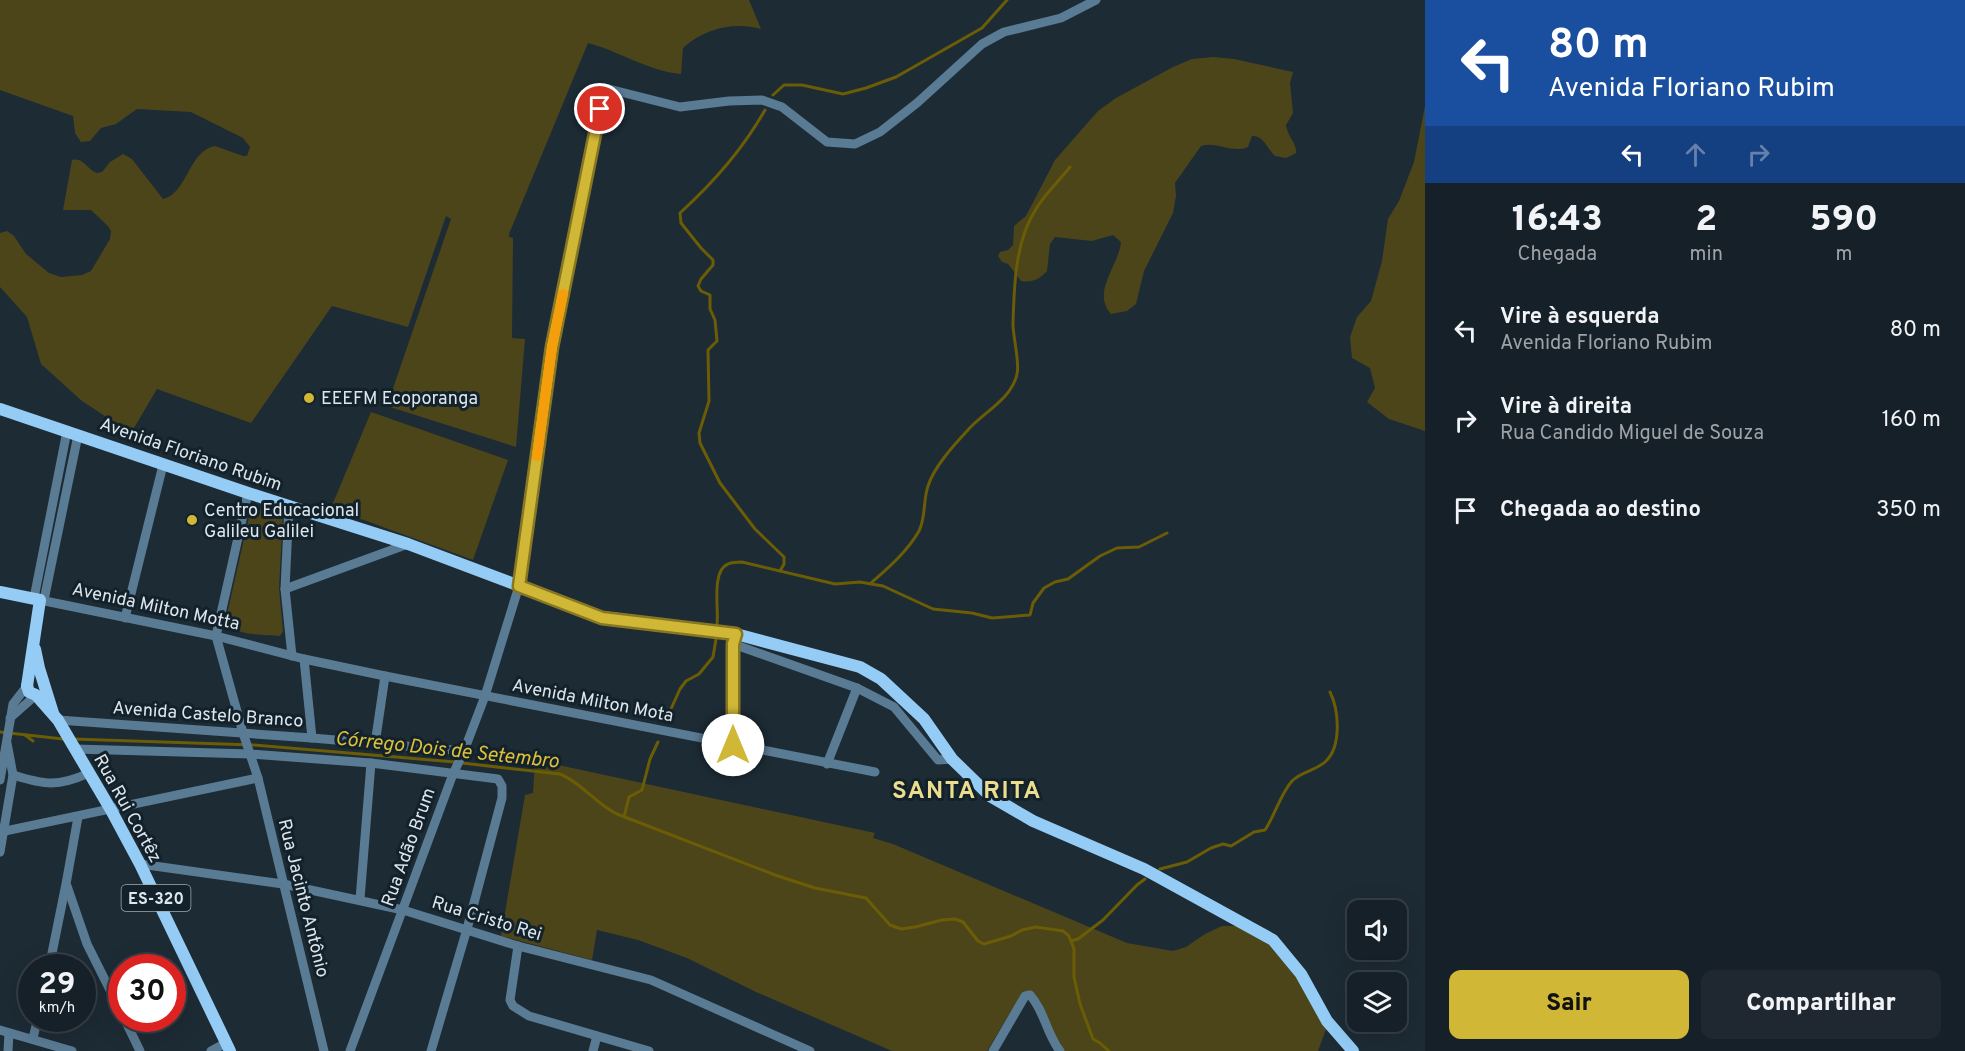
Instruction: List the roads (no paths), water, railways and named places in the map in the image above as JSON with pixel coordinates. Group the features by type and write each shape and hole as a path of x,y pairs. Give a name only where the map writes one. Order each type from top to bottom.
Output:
{"main road":[{"name":"Avenida Floriano Rubim","path":"0,410 248,494 408,544 602,618 735,639"},
{"name":"Avenida Milton Motta","path":"0,592 39,599"},
{"name":"ES-320","path":"36,695 29,692 27,686 39,599"},
{"path":"735,639 860,667 881,679 924,719 952,759 990,796 1033,821 1144,869 1273,940 1301,974 1327,1021 1353,1051"},
{"name":"ES-320","path":"34,641 44,683"},
{"path":"27,686 33,677 44,683 42,693 36,695"},
{"name":"Rua Rui Cortêz","path":"44,683 58,721"},
{"name":"Rua Rui Cortêz","path":"36,695 58,721 111,810 140,864 228,1047"}],"street":[{"name":"Rua Adão Brum","path":"350,1051 454,772 485,696 519,586 552,347 605,87 680,107 729,101 762,100 782,107 827,142 855,144 880,132 917,103 982,44 1004,32 1061,18 1096,0"},
{"path":"39,599 42,555 54,496 73,433"},
{"path":"39,599 53,557 59,528 73,433"},
{"path":"125,618 164,465"},
{"path":"216,636 248,494"},
{"path":"54,496 65,498"},
{"path":"289,505 285,589 292,656"},
{"path":"48,526 59,528"},
{"path":"285,589 408,544"},
{"path":"42,555 53,557"},
{"name":"Avenida Milton Motta","path":"39,599 216,636 304,659"},
{"name":"Rua Jacinto Antônio","path":"216,636 258,778 324,1051"},
{"path":"733,745 735,639"},
{"name":"Avenida Floriano Rubim","path":"735,639 857,688 894,707 938,760 952,759"},
{"path":"304,659 312,738"},
{"name":"Avenida Milton Mota","path":"304,659 875,772"},
{"path":"375,744 385,676"},
{"path":"0,780 3,742 13,704 27,686"},
{"path":"827,764 857,688"},
{"path":"0,717 10,718 36,695"},
{"name":"Avenida Castelo Branco","path":"58,721 312,738 463,754"},
{"path":"0,852 13,775 3,742"},
{"name":"Avenida Castelo Branco","path":"75,748 249,752 371,763 498,779 502,786 502,798 467,929"},
{"path":"360,899 371,763"},
{"path":"13,775 41,783 68,782 89,773"},
{"path":"2,833 258,778"},
{"path":"52,954 78,817"},
{"name":"Rua Cristo Rei","path":"140,864 284,884 403,910 518,946 651,980 810,1051"},
{"path":"66,884 87,944 108,986"},
{"path":"431,1051 467,929"},
{"path":"518,946 510,1000 513,1006 529,1016 649,1051"},
{"path":"993,1051 1025,996 1029,995 1034,1000 1060,1051"},
{"path":"8,1051 4,1031 33,1038 66,1050"},
{"path":"33,1038 34,1032"},
{"path":"131,1032 140,1051"},
{"path":"593,1051 597,1036"},
{"path":"211,1051 228,1047"}],"waterway":[{"path":"773,95 784,85 802,85 843,94 896,77 982,28 1007,0"},
{"path":"765,110 727,165 680,213 681,223 713,260 713,265 698,286 701,291 710,295 710,309 715,320 717,341 708,350 709,401 699,433 700,443 720,483 755,529 784,557 784,564 780,571"},
{"path":"870,584 903,553 919,531 928,486 939,464 973,424 1003,398 1014,383 1018,363 1013,310 1020,250 1036,209 1070,167"},
{"path":"717,624 719,574 731,563 742,562 835,584 860,582 883,586 933,609 972,613 992,618 1030,615 1033,603 1044,588 1068,579 1100,556 1117,548 1139,547 1167,533"},
{"path":"666,720 680,689 686,681 699,674 713,657 716,639"},
{"path":"1160,869 1187,862 1223,844 1231,846 1254,832 1265,830 1292,781 1325,762 1334,747 1337,718 1330,692"},
{"name":"Córrego Dois de Setembro","path":"0,732 63,739"},
{"name":"Córrego Dois de Setembro","path":"25,735 33,741"},
{"name":"Córrego Dois de Setembro","path":"73,739 253,745 455,762"},
{"path":"624,817 629,797 642,790 650,759 658,742"},
{"name":"Córrego Dois de Setembro","path":"462,763 560,774 575,782 617,814 775,875 815,888 866,898 890,925 901,929 955,919 963,922 978,941 984,944 1036,927 1063,931 1069,936 1074,949 1074,977 1080,1004 1093,1039 1109,1051"},
{"path":"1071,941 1078,939 1103,920 1145,879"}],"place":[{"name":"EEEFM Ecoporanga","path":"309,398"},
{"name":"Centro Educacional Galileu Galilei","path":"192,520"}],"district":[{"name":"SANTA RITA","path":"967,790"}]}
